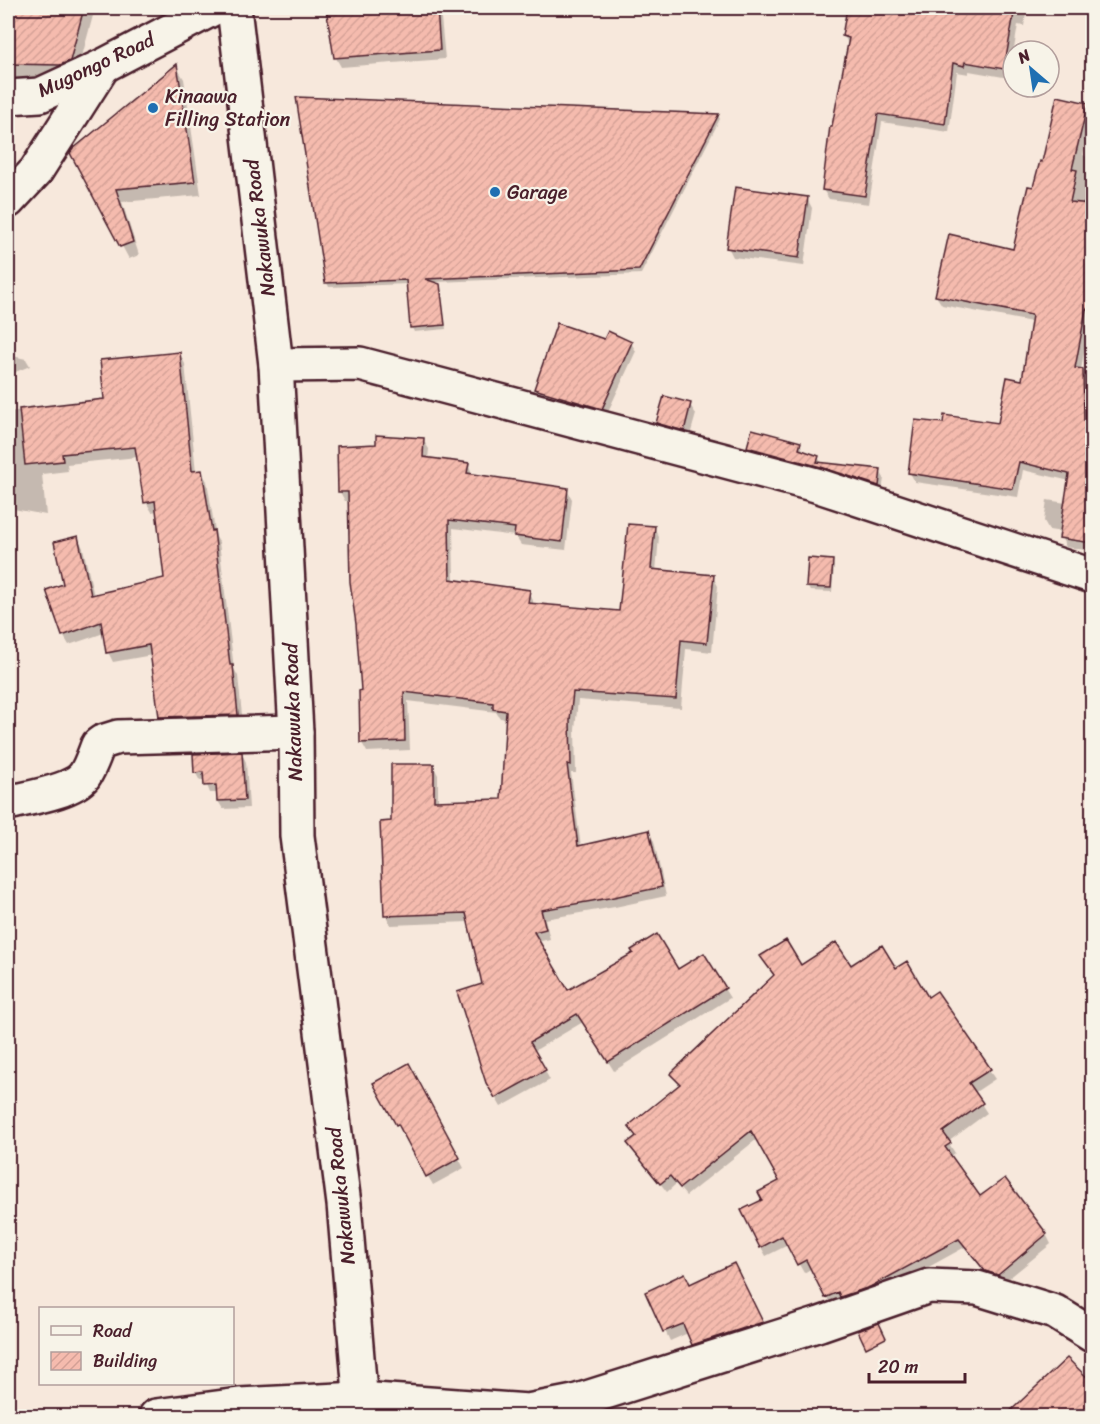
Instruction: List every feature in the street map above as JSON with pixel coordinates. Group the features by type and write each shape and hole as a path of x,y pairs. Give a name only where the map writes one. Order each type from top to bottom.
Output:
{"street":[{"name":"Mugongo Road","path":"8,97 40,95 103,66 213,8"},
{"name":"Nakawuka Road","path":"234,8 276,365 296,732 297,836 344,1204 361,1408"},
{"path":"8,201 36,171 103,66"},
{"path":"276,365 360,364 816,485 1092,576"},
{"path":"8,803 51,792 78,781 84,776 98,746 102,742 117,737 296,732"},
{"path":"156,1416 239,1405 528,1411 574,1402 820,1324 929,1286 977,1288 1055,1312 1092,1335"}],"building":[{"path":"8,8 84,8 70,61 60,65 8,64"},
{"path":"326,8 437,8 440,50 334,58"},
{"path":"847,8 1015,8 1009,39 1001,39 1001,68 965,62 964,66 953,63 945,124 878,114 865,196 822,190 830,126 832,126 849,38 842,36"},
{"name":"Kinaawa Filling Station","path":"177,64 195,182 116,189 133,242 120,247 70,153"},
{"name":"Garage","path":"296,97 719,114 639,270 425,279 440,284 445,325 410,328 406,280 325,283"},
{"path":"1061,97 1088,103 1072,169 1077,170 1070,202 1092,204 1092,310 1086,309 1075,368 1083,369 1084,420 1092,420 1092,543 1059,538 1069,474 1019,462 1013,489 908,473 915,420 943,423 944,415 998,423 1007,377 1022,380 1032,315 935,296 949,234 1013,249 1028,186 1033,187 1040,161 1042,162 1056,99 1061,99"},
{"path":"735,187 808,197 799,258 726,248"},
{"path":"557,323 604,339 608,331 632,342 602,409 534,389"},
{"path":"180,352 192,471 202,470 212,531 214,530 238,715 159,717 149,645 106,653 101,622 62,636 46,590 63,584 54,542 78,536 91,595 164,578 155,501 144,503 135,447 62,454 63,461 25,465 19,409 104,399 100,360"},
{"path":"664,396 691,403 684,431 656,423"},
{"path":"752,429 801,442 799,449 819,456 817,462 881,469 879,486 747,447"},
{"path":"376,435 424,438 423,457 469,463 467,473 568,488 562,542 514,536 515,528 449,520 450,579 530,590 528,603 619,611 628,524 655,526 651,569 714,575 707,643 681,640 676,699 573,692 570,720 571,765 567,764 578,846 649,830 662,887 541,910 546,929 534,932 568,990 633,953 631,950 657,934 678,969 704,953 726,988 608,1062 577,1014 530,1042 546,1070 495,1098 486,1083 457,992 482,984 466,913 384,916 380,822 391,821 391,764 434,764 434,801 501,799 506,711 493,709 493,703 404,692 405,741 360,743 359,691 361,690 350,582 348,492 338,492 337,446 376,444"},
{"path":"808,558 833,560 831,588 806,587"},
{"path":"242,752 245,800 217,801 216,785 204,786 203,772 194,773 193,754"},
{"path":"786,940 801,965 836,942 851,965 882,945 896,968 907,961 928,997 937,991 991,1069 969,1083 983,1103 943,1132 951,1143 945,1147 980,1196 1005,1178 1047,1234 998,1275 985,1271 959,1239 870,1287 840,1297 838,1292 825,1298 806,1260 797,1265 782,1236 760,1248 741,1210 762,1200 758,1192 779,1181 751,1131 680,1188 670,1176 660,1184 627,1143 636,1136 628,1126 680,1084 670,1074 774,975 760,956"},
{"path":"409,1063 460,1158 426,1177 373,1083"},
{"path":"734,1263 763,1322 692,1345 683,1324 663,1332 645,1292 685,1273 690,1284"},
{"path":"879,1323 886,1338 866,1348 858,1331"},
{"path":"1067,1358 1092,1382 1092,1416 1005,1416"}],"place":[{"name":"Kinaawa Filling Station","path":"153,108"},
{"name":"Garage","path":"495,192"}]}
